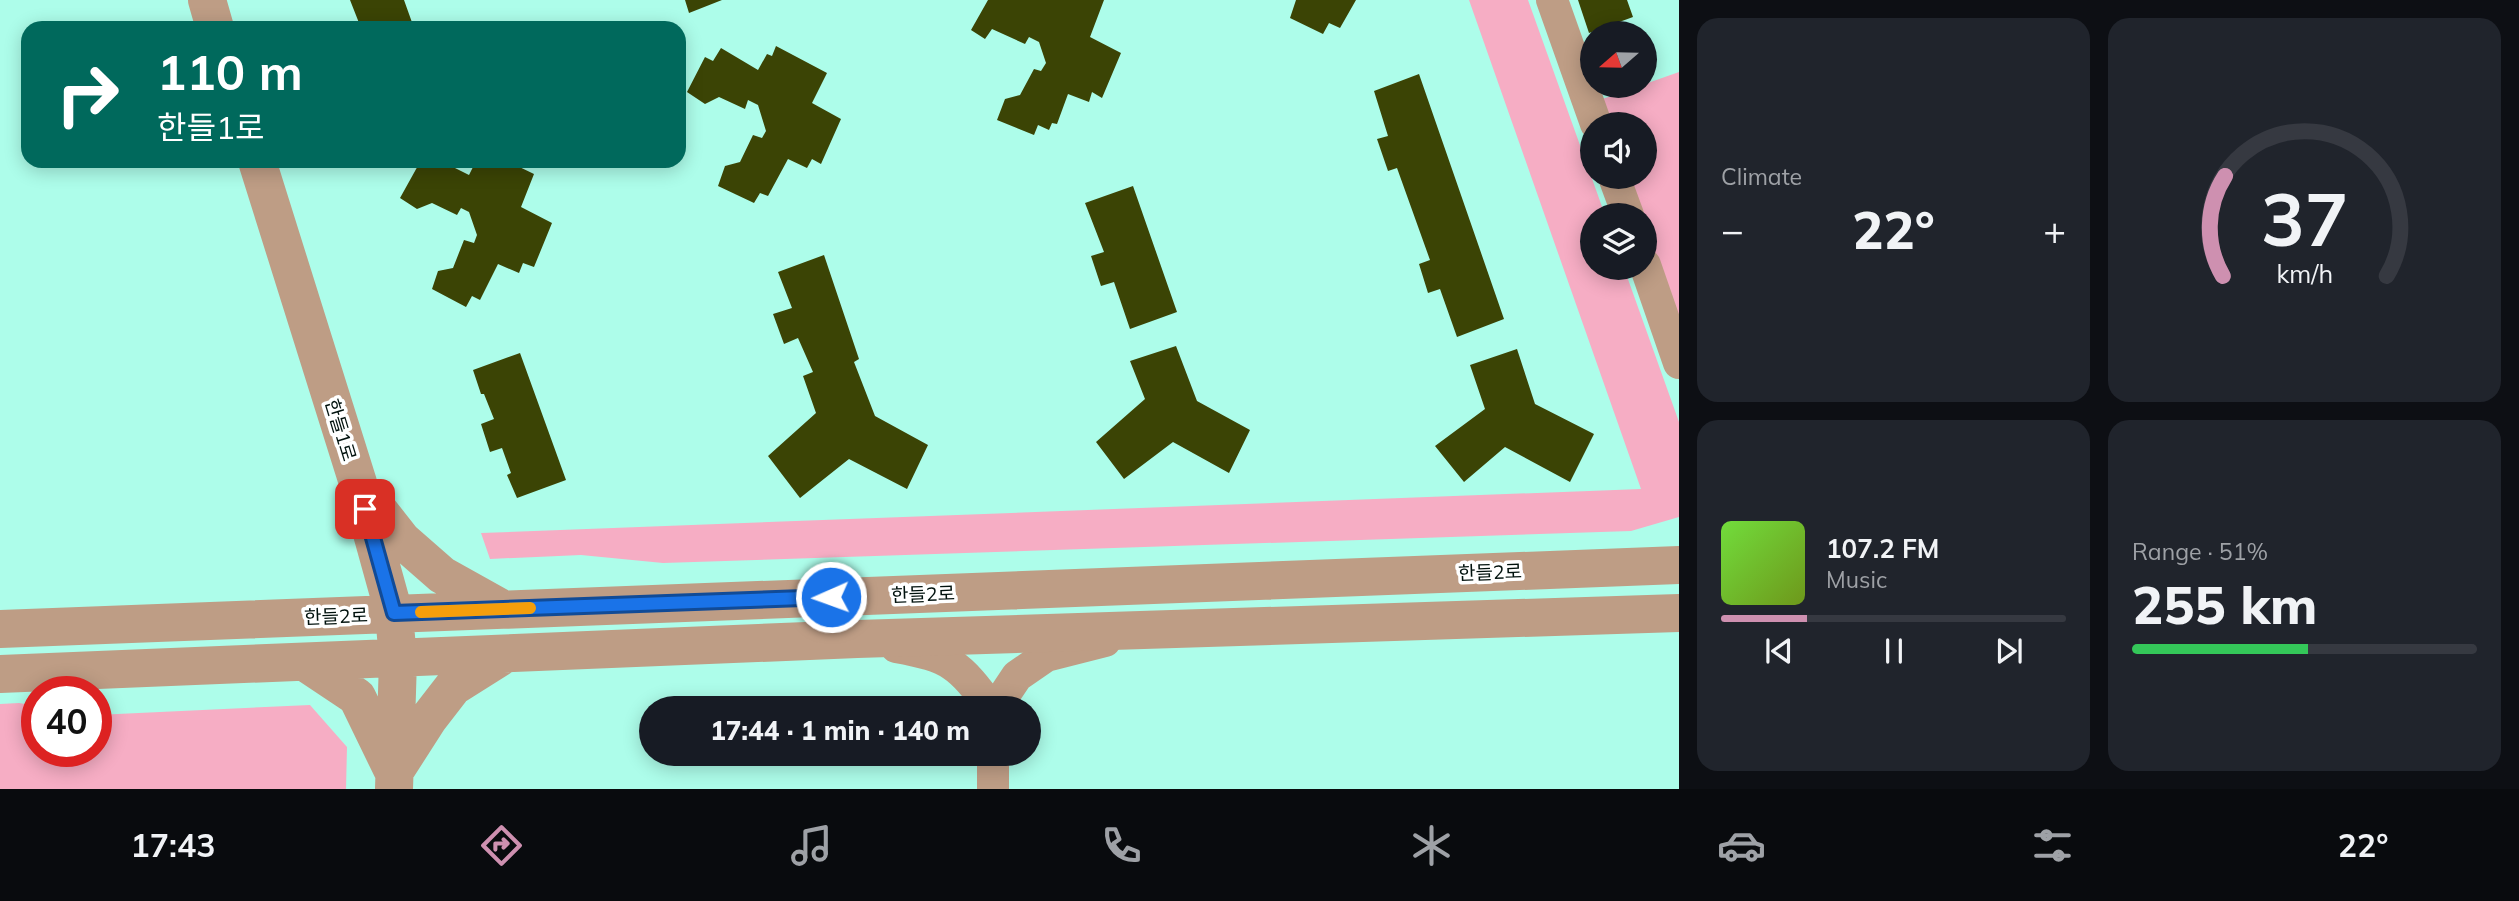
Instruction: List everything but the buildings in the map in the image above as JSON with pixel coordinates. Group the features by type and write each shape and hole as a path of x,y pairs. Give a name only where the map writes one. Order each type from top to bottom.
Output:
{"street":[{"path":"206,0 213,21"},
{"path":"1552,0 1592,112"},
{"name":"한들1로","path":"259,168 358,483 394,613 398,660 394,781"},
{"path":"1650,280 1679,363"},
{"path":"358,483 402,540 442,575 503,610"},
{"name":"한들2로","path":"0,629 1679,565"},
{"path":"0,674 398,660 857,639 1183,631 1679,613"},
{"path":"1002,696 1017,676 1046,656 1100,642 1183,631"},
{"path":"857,639 930,653 956,666 983,696"},
{"path":"394,781 429,718 453,687 504,655"},
{"path":"306,663 357,697 394,781"},
{"path":"993,766 993,789"}],"shaded area":[{"path":"1469,0 1528,0 1580,145 1580,189 1596,189 1601,203 1580,203 1580,280 1628,280 1679,422 1679,517 1631,531 663,563 581,555 490,559 481,533 1641,489"},
{"path":"1679,72 1679,323 1657,259 1657,203 1638,203 1633,189 1657,189 1657,112 1606,112 1602,99 1657,98 1657,80"},
{"path":"21,703 21,767 112,767 112,714 310,705 347,747 346,789 0,789 0,704"}],"slow traffic":[{"path":"421,612 530,608"}],"route":[{"path":"365,509 394,613 831,597"}]}
